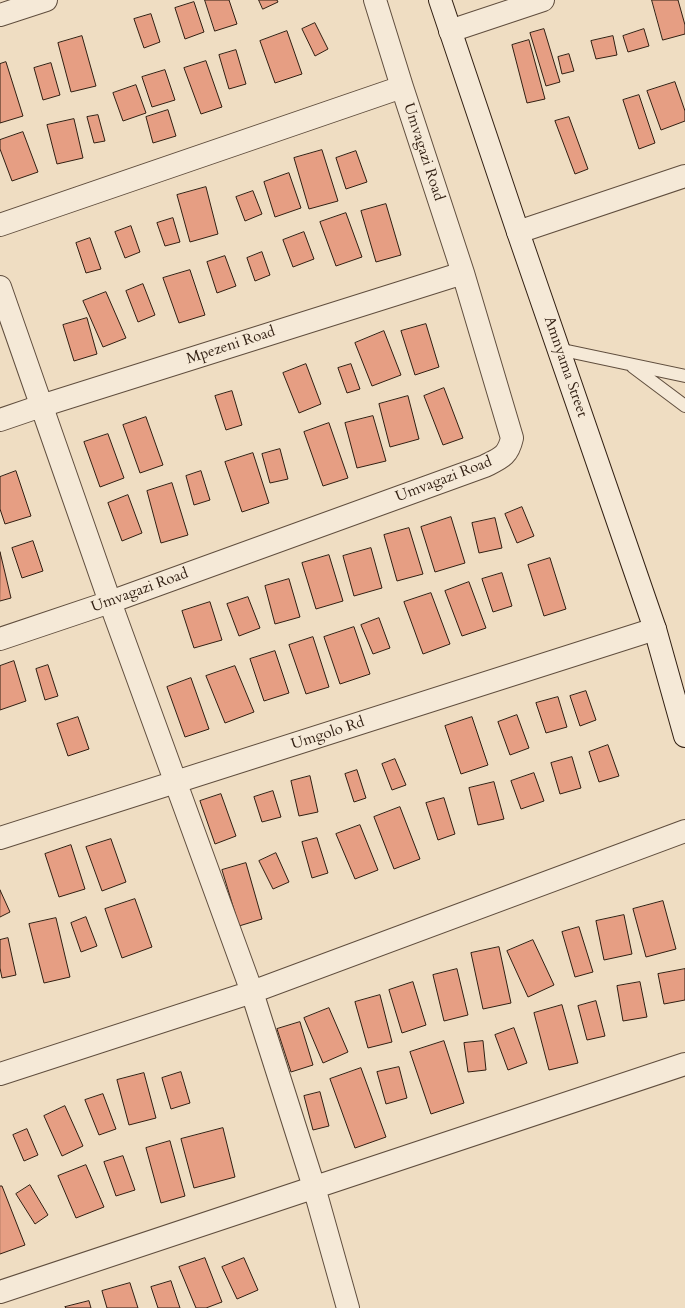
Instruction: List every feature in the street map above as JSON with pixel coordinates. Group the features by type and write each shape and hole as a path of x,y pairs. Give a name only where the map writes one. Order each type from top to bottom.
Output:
{"street":[{"path":"0,15 46,0"},
{"name":"Umvagazi Road","path":"0,639 110,602 477,469 503,457 510,449 512,438 463,273 375,0"},
{"name":"Amnyama Street","path":"440,0 655,630 685,736"},
{"path":"450,31 543,0"},
{"path":"0,225 402,87"},
{"path":"518,232 685,176"},
{"name":"Mpezeni Road","path":"0,420 463,273"},
{"path":"0,287 110,602 252,992 314,1187 348,1308"},
{"name":"Umgolo Rd","path":"0,838 655,630"},
{"path":"0,1074 252,992 685,831"},
{"path":"0,1292 685,1064"}],"lane":[{"path":"558,349 685,376"},
{"path":"628,364 685,406"}],"building":[{"path":"205,0 229,0 237,24 215,31"},
{"path":"259,0 277,0 278,2 263,9"},
{"path":"652,0 678,0 685,25 685,34 663,40"},
{"path":"194,2 204,32 185,39 175,8"},
{"path":"151,14 160,42 144,48 134,19"},
{"path":"315,23 328,49 315,56 302,29"},
{"path":"544,29 560,82 546,86 530,33"},
{"path":"644,29 649,46 628,52 623,36"},
{"path":"287,31 302,74 275,83 260,41"},
{"path":"82,36 96,86 71,92 58,43"},
{"path":"613,36 617,55 596,59 591,41"},
{"path":"529,40 545,99 527,103 512,45"},
{"path":"236,50 246,84 229,89 219,55"},
{"path":"569,54 574,71 562,74 558,57"},
{"path":"206,61 222,107 201,114 184,68"},
{"path":"6,62 23,116 0,123 0,64"},
{"path":"51,63 60,95 43,100 34,68"},
{"path":"165,70 175,100 152,107 142,77"},
{"path":"675,82 685,111 685,121 661,130 647,91"},
{"path":"136,85 146,113 123,121 113,93"},
{"path":"639,95 655,143 639,149 623,100"},
{"path":"168,110 176,136 153,143 146,117"},
{"path":"98,115 105,141 94,143 87,117"},
{"path":"569,117 588,169 575,174 555,121"},
{"path":"74,119 83,158 57,164 47,125"},
{"path":"23,132 38,172 12,181 0,149 0,140"},
{"path":"322,150 338,201 309,209 294,158"},
{"path":"356,151 367,182 346,189 336,158"},
{"path":"289,173 301,208 275,217 264,182"},
{"path":"206,187 218,234 190,242 177,195"},
{"path":"253,191 262,214 245,221 236,197"},
{"path":"386,204 401,255 376,262 361,211"},
{"path":"346,213 362,257 336,266 320,222"},
{"path":"173,218 180,242 165,246 157,223"},
{"path":"131,226 140,252 125,258 115,232"},
{"path":"304,232 314,259 293,267 283,240"},
{"path":"90,238 101,269 86,273 76,243"},
{"path":"262,252 270,275 255,281 247,258"},
{"path":"225,256 236,286 217,293 207,262"},
{"path":"190,270 205,315 179,323 163,278"},
{"path":"143,284 155,315 138,322 126,291"},
{"path":"106,292 126,338 103,347 83,301"},
{"path":"87,318 97,354 74,361 63,325"},
{"path":"426,324 439,367 415,375 401,331"},
{"path":"384,331 401,375 372,386 355,343"},
{"path":"306,364 321,404 299,413 283,373"},
{"path":"351,364 360,389 347,393 338,368"},
{"path":"444,388 463,438 443,445 424,396"},
{"path":"232,391 242,425 226,430 215,396"},
{"path":"408,396 419,439 390,447 379,404"},
{"path":"373,416 386,461 357,468 345,423"},
{"path":"146,417 163,465 140,473 123,425"},
{"path":"329,423 348,478 323,486 304,432"},
{"path":"108,434 124,478 100,487 84,442"},
{"path":"280,449 288,479 270,483 262,454"},
{"path":"253,453 269,503 242,512 225,462"},
{"path":"16,471 31,516 5,524 0,509 0,477"},
{"path":"201,471 210,500 194,505 186,476"},
{"path":"172,483 188,535 161,543 147,491"},
{"path":"128,495 142,533 122,541 108,503"},
{"path":"522,507 534,536 517,543 505,514"},
{"path":"451,517 465,563 435,572 421,527"},
{"path":"495,518 502,548 479,553 472,523"},
{"path":"409,528 423,574 397,581 384,535"},
{"path":"33,541 43,571 22,578 12,548"},
{"path":"371,548 382,588 354,596 343,556"},
{"path":"0,552 11,598 0,601"},
{"path":"329,555 343,601 316,609 302,563"},
{"path":"550,558 566,609 544,616 528,565"},
{"path":"502,573 512,606 493,612 482,579"},
{"path":"289,579 300,617 275,624 265,586"},
{"path":"469,582 486,628 462,636 445,591"},
{"path":"431,593 450,644 423,654 404,602"},
{"path":"248,597 260,628 239,636 227,604"},
{"path":"210,602 222,640 194,648 182,611"},
{"path":"379,618 390,648 373,654 361,625"},
{"path":"354,627 370,674 340,684 324,637"},
{"path":"313,637 329,687 306,694 289,645"},
{"path":"275,651 289,693 264,701 250,659"},
{"path":"14,661 26,701 0,710 0,666"},
{"path":"48,665 58,696 45,700 36,669"},
{"path":"235,666 254,712 225,723 206,676"},
{"path":"191,678 209,729 185,737 167,687"},
{"path":"586,691 596,720 580,726 570,696"},
{"path":"558,697 567,727 546,733 536,703"},
{"path":"517,715 529,748 510,755 498,722"},
{"path":"78,717 89,749 68,756 57,724"},
{"path":"472,717 488,765 461,774 445,726"},
{"path":"608,745 619,776 599,782 589,752"},
{"path":"572,757 581,788 560,794 551,763"},
{"path":"395,759 406,785 392,790 382,764"},
{"path":"357,770 366,798 354,802 345,774"},
{"path":"534,773 544,801 521,809 511,781"},
{"path":"310,776 318,812 299,816 291,781"},
{"path":"494,782 504,819 478,825 469,788"},
{"path":"273,791 281,817 262,822 254,797"},
{"path":"221,794 236,836 215,844 200,801"},
{"path":"444,798 455,834 438,840 426,803"},
{"path":"400,807 420,859 394,869 374,817"},
{"path":"360,825 378,870 355,879 336,834"},
{"path":"317,838 328,873 312,878 302,842"},
{"path":"111,839 126,882 102,891 86,847"},
{"path":"71,845 85,889 59,897 45,854"},
{"path":"276,853 289,882 273,889 259,861"},
{"path":"246,863 262,919 239,926 222,870"},
{"path":"0,890 10,912 0,917"},
{"path":"135,899 152,947 122,958 105,909"},
{"path":"663,901 676,949 646,957 633,909"},
{"path":"624,915 632,954 604,960 596,921"},
{"path":"86,917 97,946 81,952 71,923"},
{"path":"56,918 70,977 44,983 29,924"},
{"path":"579,927 593,972 575,977 562,932"},
{"path":"8,938 16,975 2,978 0,968 0,940"},
{"path":"533,940 554,985 528,997 507,951"},
{"path":"499,947 511,1003 483,1009 471,953"},
{"path":"457,969 468,1015 444,1021 433,975"},
{"path":"685,969 685,1000 664,1004 658,974"},
{"path":"413,982 426,1025 402,1033 389,990"},
{"path":"640,982 647,1017 623,1021 617,986"},
{"path":"380,995 392,1042 368,1048 355,1002"},
{"path":"596,1001 605,1036 587,1040 578,1006"},
{"path":"562,1005 578,1063 549,1070 534,1013"},
{"path":"329,1008 348,1052 323,1063 304,1018"},
{"path":"300,1022 313,1065 291,1072 277,1029"},
{"path":"514,1028 527,1063 508,1070 495,1035"},
{"path":"444,1041 464,1103 431,1114 410,1052"},
{"path":"483,1041 486,1070 468,1072 464,1043"},
{"path":"399,1067 407,1098 386,1104 377,1072"},
{"path":"361,1068 386,1137 355,1148 330,1079"},
{"path":"181,1072 190,1103 171,1109 162,1078"},
{"path":"144,1073 156,1118 129,1125 117,1080"},
{"path":"320,1092 329,1126 313,1130 304,1096"},
{"path":"103,1094 116,1129 99,1135 85,1100"},
{"path":"65,1106 83,1146 62,1156 44,1116"},
{"path":"223,1128 235,1177 194,1188 181,1139"},
{"path":"27,1129 38,1155 24,1161 13,1135"},
{"path":"170,1141 185,1196 161,1203 146,1148"},
{"path":"123,1156 135,1190 116,1196 104,1162"},
{"path":"86,1165 104,1207 76,1218 58,1176"},
{"path":"30,1185 48,1215 35,1224 16,1194"},
{"path":"0,1186 2,1186 25,1245 0,1254"},
{"path":"205,1258 222,1302 206,1308 196,1308 179,1267"},
{"path":"244,1258 258,1290 237,1299 222,1267"},
{"path":"171,1281 180,1308 158,1308 151,1287"},
{"path":"130,1283 138,1308 107,1308 102,1291"},
{"path":"89,1301 91,1308 65,1307"}]}
